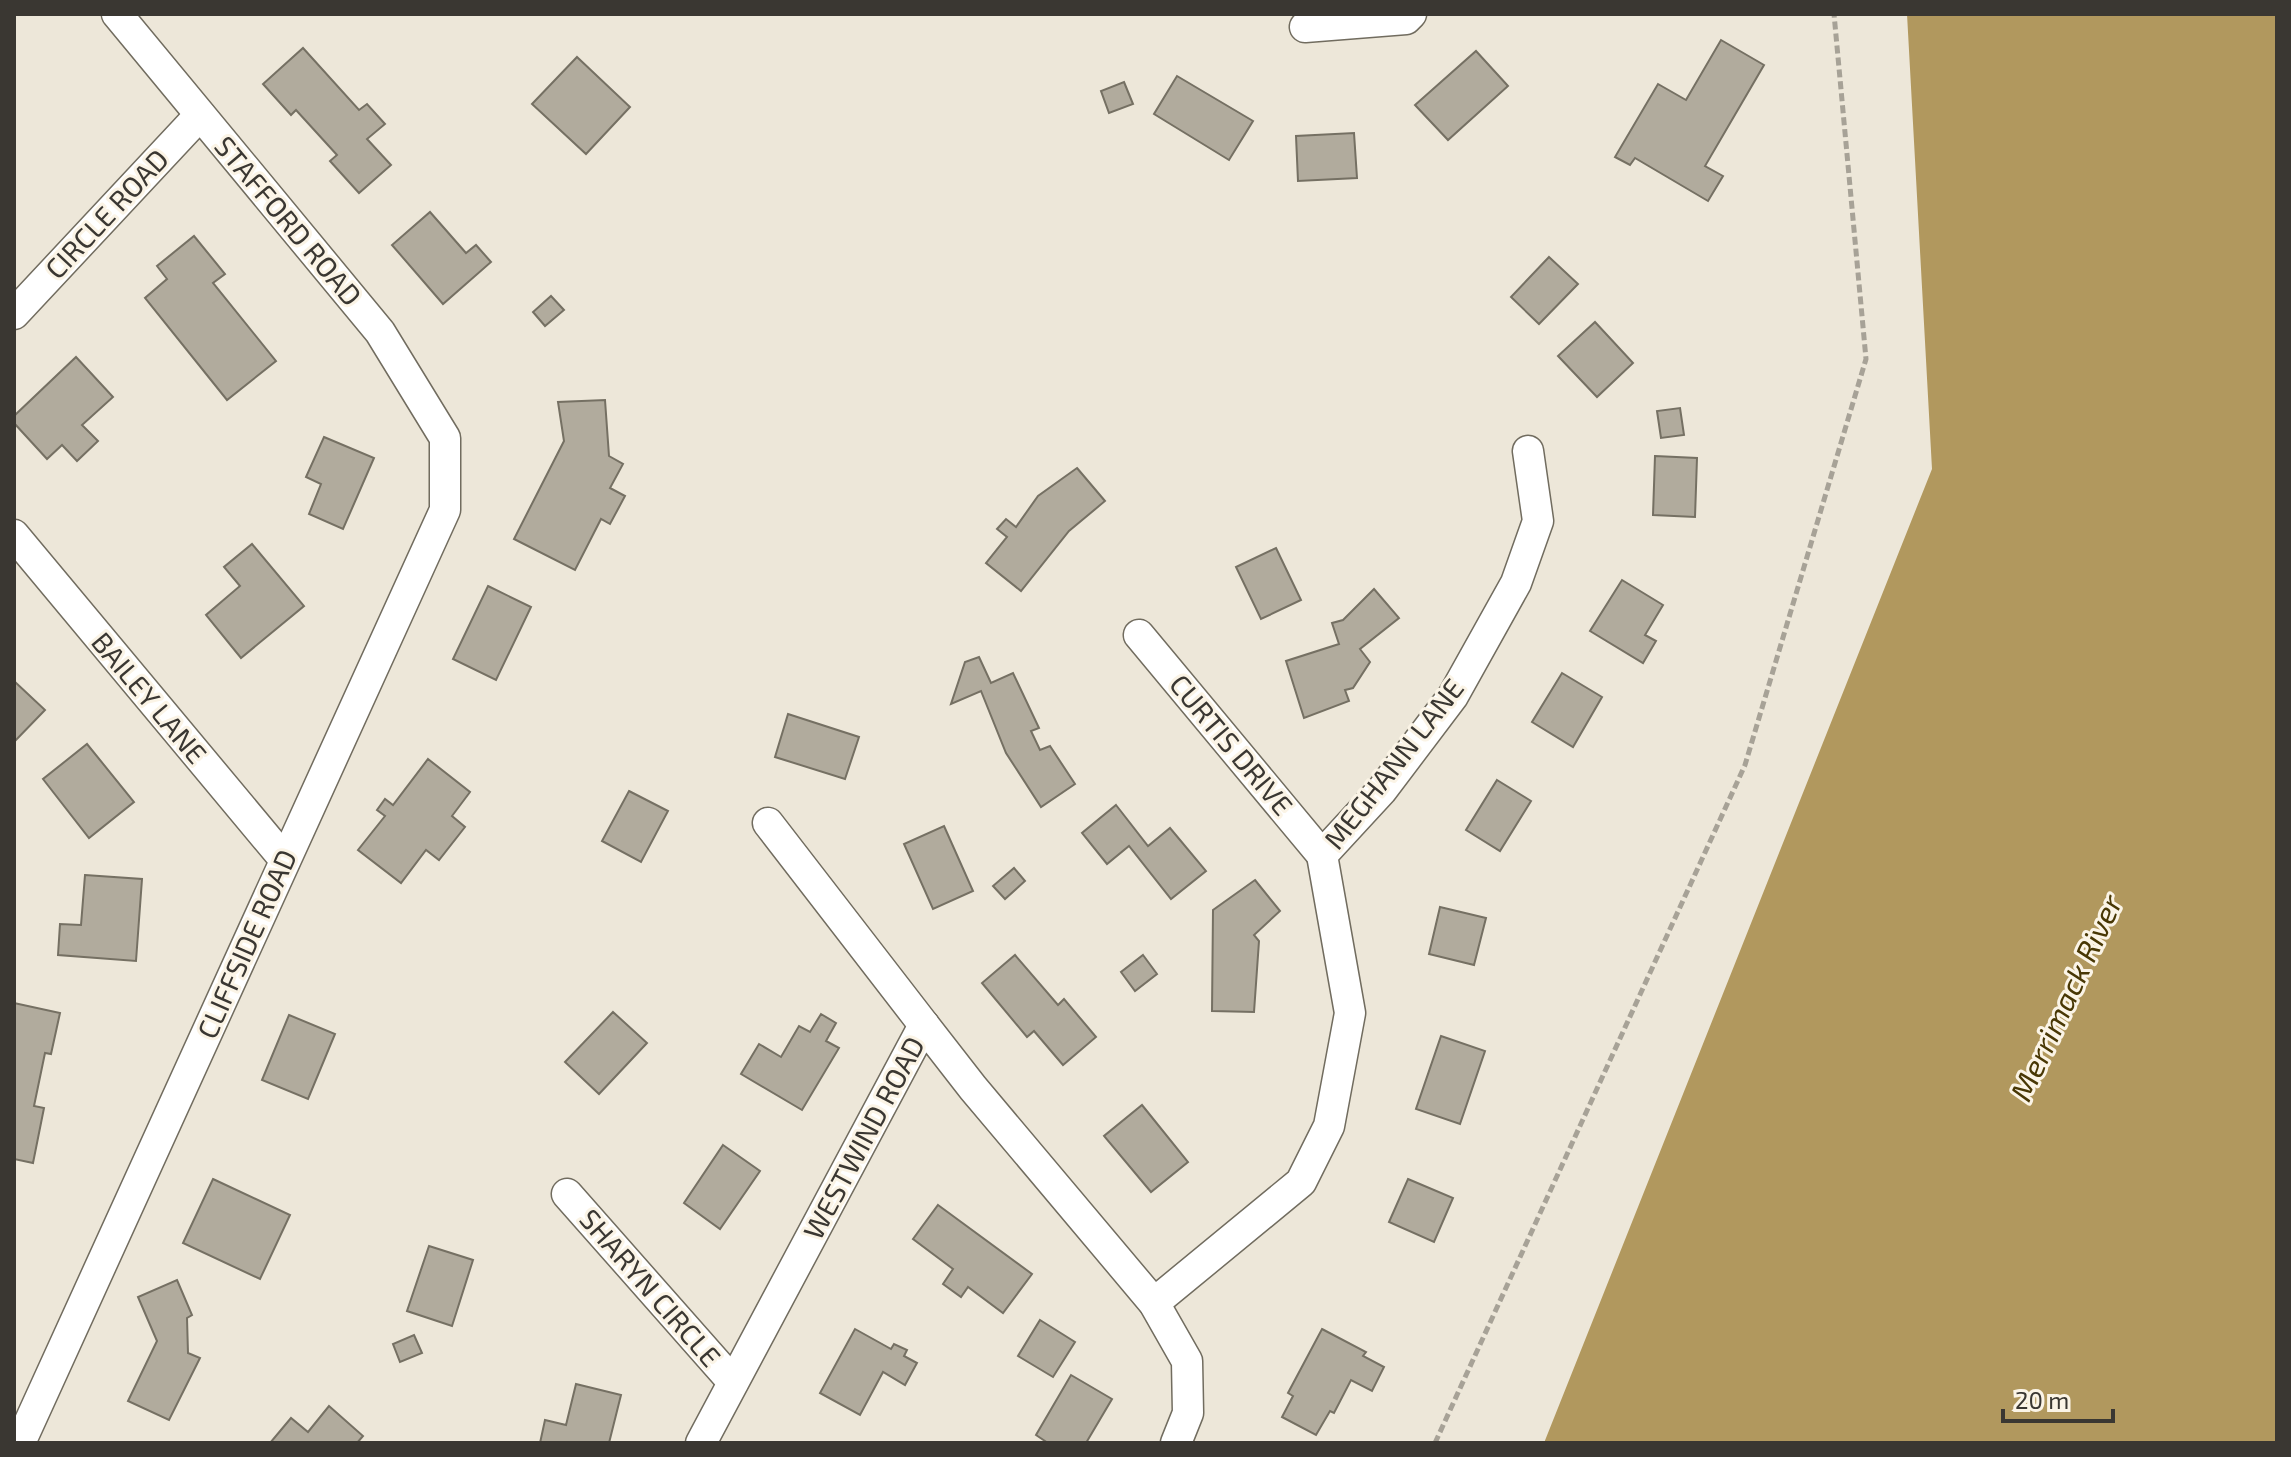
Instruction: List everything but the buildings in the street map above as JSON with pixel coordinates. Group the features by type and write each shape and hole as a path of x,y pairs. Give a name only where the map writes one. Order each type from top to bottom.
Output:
{"street":[{"name":"STAFFORD ROAD","path":"117,14 380,332 445,438"},
{"path":"1305,27 1406,19 1411,14"},
{"name":"CIRCLE ROAD","path":"14,314 200,115"},
{"name":"CLIFFSIDE ROAD","path":"20,1443 445,510 445,438"},
{"name":"MEGHANN LANE","path":"1154,1303 1301,1182 1329,1126 1350,1013 1322,855 1382,790 1453,696 1516,583 1538,521 1528,451"},
{"name":"BAILEY LANE","path":"14,535 285,860"},
{"name":"CURTIS DRIVE","path":"1139,635 1322,855"},
{"path":"768,823 924,1025"},
{"name":"WESTWIND ROAD","path":"701,1443 924,1025 973,1088 1154,1303 1187,1361 1188,1413 1176,1443"},
{"name":"SHARYN CIRCLE","path":"567,1194 733,1382"}],"path":[{"path":"1435,1443 1745,765 1866,359 1834,14"}],"water":[{"name":"Merrimack River","path":"1907,14 2277,14 2277,1443 1544,1443 1932,469"}]}
